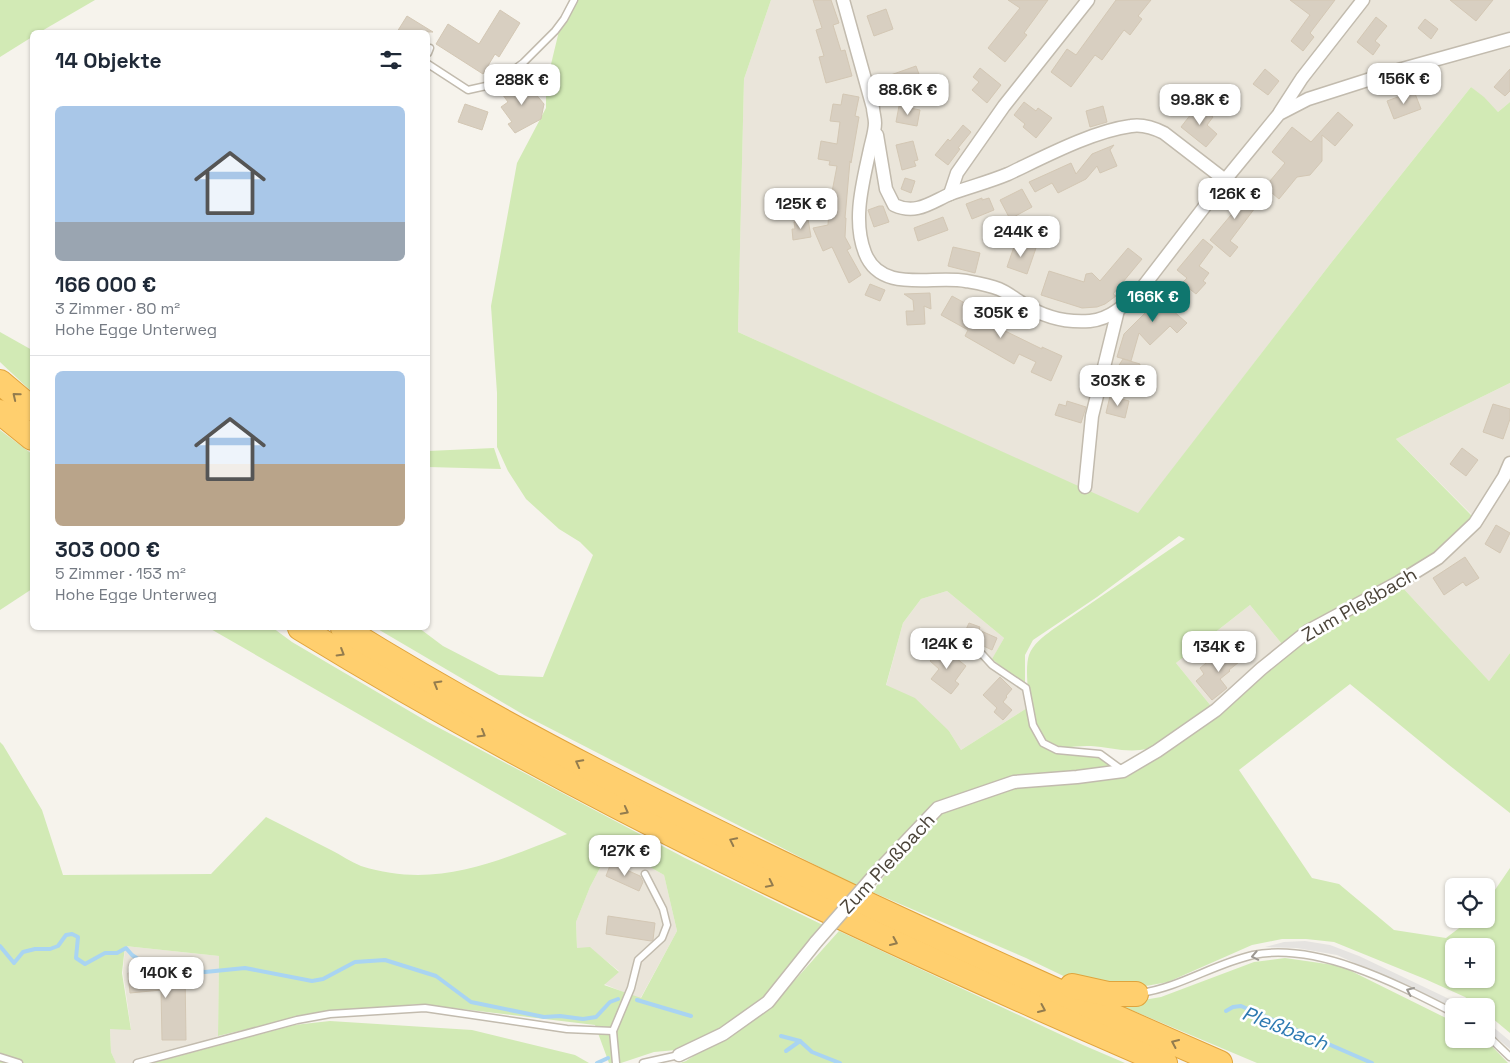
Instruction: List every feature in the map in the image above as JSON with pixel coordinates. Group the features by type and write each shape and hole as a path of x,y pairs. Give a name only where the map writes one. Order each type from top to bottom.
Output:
{"highway":[{"path":"0,382 30,407"},
{"path":"0,412 30,436"},
{"path":"303,630 395,685 514,752 694,846 825,910 1165,1063"},
{"path":"346,630 437,684 578,762 750,849 965,950 1220,1063"},
{"path":"965,950 1084,990 1108,994 1136,994"}],"street":[{"path":"843,0 872,108 886,189 894,205 908,210 919,208 950,194 1005,175 1065,147 1133,125 1155,129 1164,134 1225,180"},
{"path":"950,194 957,173 1004,106 1088,0"},
{"path":"875,123 860,194 858,221 865,253 879,273 902,280 939,279 965,281 1000,289 1046,317 1068,321 1103,319 1118,310 1142,288 1225,180 1279,114 1302,78 1362,0"},
{"path":"1279,114 1308,99 1402,69 1510,39"},
{"path":"1085,486 1092,416 1118,310"},
{"name":"Zum Pleßbach","path":"679,1056 723,1034 768,1002 816,942 879,870 938,808 1014,782 1123,771 1157,752 1216,710 1261,669 1308,631 1438,558 1475,523 1510,463"}],"lane":[{"path":"430,65 468,90 495,84 523,63 555,31 574,0"},
{"path":"968,646 981,652 992,665 1026,688 1033,725 1043,743 1057,750 1100,754 1123,771"},
{"path":"616,1063 613,1031 631,988 638,960 662,938 667,925 663,909 645,874"},
{"path":"1136,994 1158,990 1224,964 1253,955 1284,952 1315,956 1347,964 1445,1008"},
{"path":"137,1063 297,1020 330,1014 415,1008 567,1029 613,1031"},
{"path":"1495,1043 1510,1057"},
{"path":"643,1063 679,1056"},
{"path":"0,1057 20,1063"}],"shaded area":[{"path":"771,0 1510,0 1510,102 1498,112 1471,87 1331,263 1138,514 738,332 744,79"},
{"path":"1510,383 1510,653 1489,681 1402,587 1435,566 1460,546 1481,524 1396,439"},
{"path":"947,591 1004,638 988,667 1024,689 1027,708 961,750 949,731 886,686 903,623 921,599"},
{"path":"1250,605 1282,644 1211,706 1176,663"},
{"path":"611,847 620,850 664,875 677,931 640,999 604,984 619,971 590,948 577,948 576,922 590,887"},
{"path":"1305,941 1330,945 1359,956 1447,998 1445,998 1445,1004 1337,955 1297,948 1265,947 1284,942"},
{"path":"125,946 219,956 218,1036 160,1057 135,1063 116,1063 111,1052 110,1029 131,1029 123,973"},
{"path":"1495,1028 1510,1041 1510,1049 1495,1036"}],"green space":[{"path":"0,0 95,0 43,30 30,30 30,38 0,57"},
{"path":"577,0 771,0 744,79 738,332 1138,513 1331,263 1471,87 1498,112 1510,102 1510,383 1396,439 1473,517 1435,555 1398,579 1328,614 1282,644 1250,605 1176,663 1211,706 1187,727 1169,739 1150,748 1140,750 1091,746 1062,747 1046,742 1036,727 1032,715 1027,663 1029,655 1036,644 1052,630 1185,539 1179,536 1097,597 1033,640 1025,655 1025,686 992,659 1004,638 947,591 921,599 903,623 886,685 915,698 949,731 961,750 1027,708 1031,725 1040,743 1055,752 1099,757 1116,768 1076,775 1014,779 937,806 858,887 524,715 379,630 422,630 443,646 499,675 543,677 593,555 580,542 559,529 526,499 508,471 497,447 497,393 491,306 517,163 546,108 546,85 559,31"},
{"path":"0,332 30,349 30,390 0,362"},
{"path":"0,430 30,452 30,590 0,610"},
{"path":"494,448 501,469 430,467 430,451"},
{"path":"1402,587 1489,681 1510,653 1510,813 1350,684 1239,770 1312,878 1339,884 1394,930 1446,938 1445,988 1334,942 1306,939 1282,939 1252,945 1168,982 1135,988 1076,982 1026,958 872,892 886,874 879,870 939,810 1015,784 1125,774 1239,697 1310,637"},
{"path":"212,630 276,630 292,642 428,722 685,858 825,926 773,992 719,1032 676,1050 654,1052 621,1063 609,1063 595,1025 419,1004 330,1012 298,1017 218,1036 219,956 125,946 122,973 131,1030 110,1029 111,1052 116,1063 0,1063 0,742 42,810 63,875 211,874 266,817 354,863 389,873 441,874 467,869 516,854 567,834","holes":["611,847 620,850 664,875 677,931 641,998 604,985 619,972 590,947 577,948 576,922 590,887"]},
{"path":"1510,868 1510,1033 1495,1020 1495,998 1465,997 1445,988 1495,988 1495,938 1446,938 1459,928 1495,928 1495,890"},
{"path":"839,931 1125,1063 680,1063 686,1061 770,1005"},
{"path":"1285,958 1341,966 1445,1018 1445,1048 1494,1048 1508,1063 1257,1063 1110,1001 1138,1001 1161,997 1254,962"},
{"path":"330,1021 472,1030 575,1055 589,1063 153,1063 294,1025"}],"building":[{"path":"813,0 831,0 839,23 833,25 841,51 845,50 852,76 826,83 819,57 824,56 816,30 822,28"},
{"path":"1008,0 1048,0 1024,33 1027,35 1005,62 988,48 1020,8"},
{"path":"1116,0 1151,0 1138,16 1142,19 1130,35 1124,30 1102,60 1095,55 1071,87 1051,72 1067,49 1076,55"},
{"path":"1290,0 1335,0 1310,33 1314,37 1303,51 1291,41 1310,15"},
{"path":"1450,0 1493,0 1476,21"},
{"path":"886,9 893,29 874,36 867,16"},
{"path":"500,10 520,23 499,57 495,54 483,74 436,44 448,24 479,44"},
{"path":"407,16 430,30 398,30"},
{"path":"1376,17 1387,26 1375,41 1380,45 1373,55 1357,42"},
{"path":"1425,19 1438,29 1431,39 1418,28"},
{"path":"916,66 920,77 903,82 906,89 890,94 885,77"},
{"path":"980,68 1001,85 987,103 972,90 979,82 973,77"},
{"path":"1265,69 1279,81 1268,95 1253,84"},
{"path":"1510,69 1510,91 1505,96 1494,87"},
{"path":"517,78 525,89 529,86 544,104 541,119 515,133 508,124 512,122 501,107 508,102 500,91"},
{"path":"1414,91 1421,109 1394,119 1387,101"},
{"path":"843,94 859,97 855,116 859,117 851,163 850,161 845,237 851,248 847,250 861,275 849,283 832,247 823,251 813,228 828,225 830,191 832,192 837,166 829,165 830,161 818,159 821,141 837,144 840,122 830,121 833,104 841,105"},
{"path":"1024,102 1036,111 1038,108 1052,118 1036,138 1023,127 1025,124 1014,115"},
{"path":"465,104 488,112 482,130 458,122"},
{"path":"1198,105 1213,117 1207,125 1217,134 1206,147 1181,127"},
{"path":"899,106 920,110 917,126 896,122"},
{"path":"1103,106 1107,122 1090,127 1086,111"},
{"path":"1338,112 1353,125 1335,146 1322,135 1322,161 1310,175 1297,177 1279,199 1265,187 1285,163 1272,152 1292,127 1311,142"},
{"path":"963,125 971,132 958,148 960,149 948,165 935,155"},
{"path":"913,141 918,160 914,161 916,166 902,170 896,145"},
{"path":"1114,145 1110,150 1117,166 1100,173 1097,166 1086,179 1058,193 1052,183 1035,192 1029,182 1071,163 1076,174 1092,154"},
{"path":"905,178 915,181 911,193 901,189"},
{"path":"1241,185 1261,200 1230,241 1238,247 1230,257 1210,240 1236,209 1228,203"},
{"path":"1022,189 1032,207 1010,219 1000,200"},
{"path":"982,198 982,200 989,198 994,210 972,219 966,204"},
{"path":"883,206 889,222 874,227 868,210"},
{"path":"943,217 948,230 918,241 914,228"},
{"path":"808,219 811,237 793,240 792,229 795,229 794,222"},
{"path":"1203,239 1213,247 1199,266 1209,273 1203,281 1206,283 1196,294 1182,283 1187,278 1177,270"},
{"path":"1016,241 1036,248 1027,274 1007,267"},
{"path":"953,247 980,253 975,273 948,266"},
{"path":"1128,248 1142,259 1113,294 1116,296 1105,304 1097,307 1082,308 1041,295 1049,271 1084,282 1086,274 1092,273 1100,281"},
{"path":"870,284 885,290 880,301 865,295"},
{"path":"1165,286 1180,300 1171,309 1187,323 1177,333 1170,326 1150,345 1139,333 1131,361 1117,357 1124,334 1155,303 1152,300"},
{"path":"930,293 931,309 924,306 925,324 907,325 906,311 914,311 913,300 904,294"},
{"path":"952,296 972,307 970,310 999,328 1042,349 1042,347 1062,356 1051,381 1031,372 1036,362 1019,354 1014,364 965,336 968,330 941,315"},
{"path":"1123,359 1140,364 1137,375 1143,379 1133,392 1112,376"},
{"path":"1110,396 1129,401 1125,418 1106,413"},
{"path":"1067,401 1086,407 1081,423 1055,415 1059,404 1066,406"},
{"path":"1493,404 1510,409 1510,419 1503,439 1483,432"},
{"path":"1462,448 1478,460 1466,476 1450,464"},
{"path":"1496,525 1510,533 1500,553 1485,544"},
{"path":"1465,557 1479,578 1466,586 1463,582 1444,595 1433,578"},
{"path":"969,623 980,627 979,630 997,638 992,650 963,636"},
{"path":"1242,646 1249,654 1220,679 1227,688 1212,700 1196,681 1204,674 1200,668 1216,655 1222,662"},
{"path":"942,647 966,666 955,681 959,684 951,694 931,679 939,669 930,661"},
{"path":"1000,677 1012,689 1003,702 1012,710 1003,720 994,712 997,708 983,695"},
{"path":"611,863 640,876 643,882 639,891 606,876"},
{"path":"608,916 655,923 653,940 606,934"},
{"path":"185,971 186,1040 162,1040 161,990 130,993 128,973"}],"waterway":[{"name":"Pleßbach","path":"0,946 14,963 23,952 35,949 50,949 58,946 66,935 72,934 78,937 76,958 85,964 105,953 117,953 126,948 132,955 147,965 205,972 245,968 312,981 323,979 355,962 385,960 436,976 471,1002 544,1017 560,1016 583,1019 596,1017 610,1002 618,999"},
{"name":"Pleßbach","path":"637,1000 691,1016"},
{"name":"Pleßbach","path":"1226,1011 1233,1007 1241,1006 1372,1063"},
{"name":"Pleßbach","path":"781,1036 800,1041 812,1052 840,1063"},
{"path":"786,1051 800,1041"},
{"path":"597,1063 608,1058"}]}
